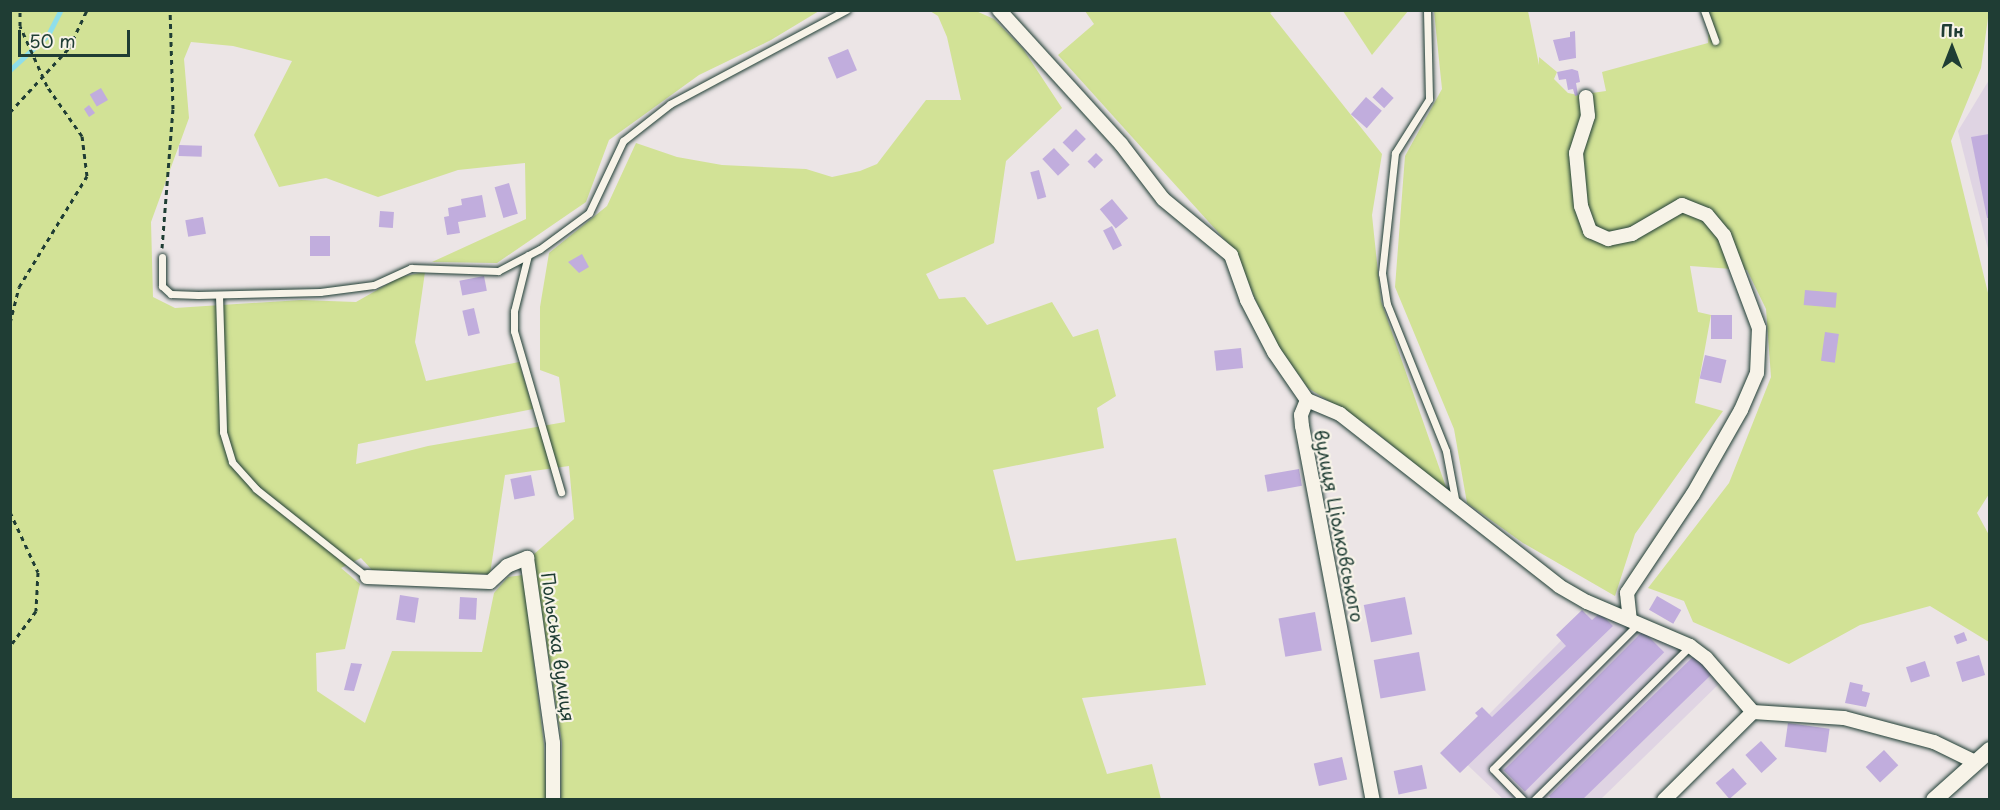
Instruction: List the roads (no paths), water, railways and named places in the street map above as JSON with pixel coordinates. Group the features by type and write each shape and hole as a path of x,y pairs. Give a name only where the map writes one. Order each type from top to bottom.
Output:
{"street":[{"path":"999,10 1121,144 1163,198 1232,255 1247,300 1274,352 1307,400 1340,414 1559,586 1690,646 1706,658 1753,712 1845,718 1934,742 1975,762"},
{"path":"1586,97 1588,116 1576,153 1581,206 1590,231 1608,239 1632,234 1682,204 1707,215 1724,235 1759,328 1757,373 1741,410 1693,494 1628,593 1634,622"},
{"name":"вулиця Ціолковського","path":"1307,400 1300,415 1372,800"},
{"name":"Польська вулиця","path":"367,577 490,582 507,566 527,558 553,743 553,800"},
{"path":"1664,800 1753,712"},
{"path":"1934,800 1989,750"}],"lane":[{"path":"162,257 162,286 171,294 320,292 374,285 411,268 498,271 528,255 589,213 623,141 670,104 846,10"},
{"path":"1427,10 1429,99 1395,153 1382,273 1387,304 1446,451 1456,507"},
{"path":"1704,10 1715,41"},
{"path":"528,255 514,311 514,331 561,492"},
{"path":"219,295 223,432 232,462 256,489 367,577"},
{"path":"1523,800 1493,769 1634,622"},
{"path":"1534,800 1690,646"}],"waterway":[{"path":"10,70 48,35 61,10"}]}
